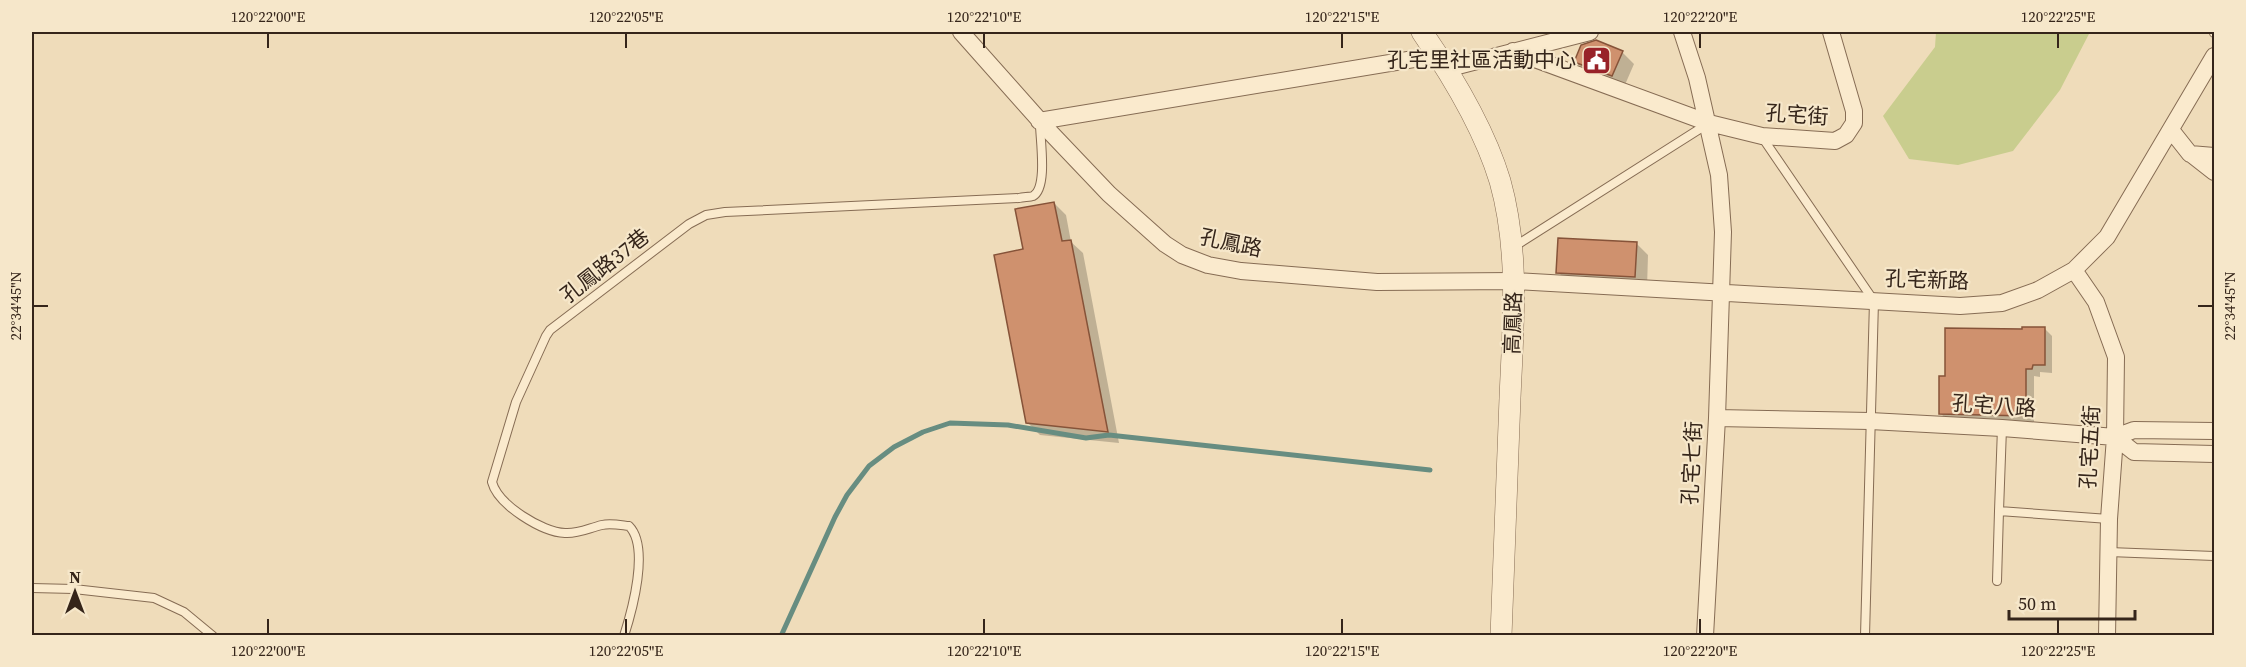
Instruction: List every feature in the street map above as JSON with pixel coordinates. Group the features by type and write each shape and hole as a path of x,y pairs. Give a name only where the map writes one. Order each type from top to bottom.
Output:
{"street":[{"name":"孔鳳路","path":"961,32 1108,194 1148,230 1182,255 1208,265 1241,271 1377,282 1514,281"},
{"name":"高鳳路","path":"1422,32 1442,62 1483,138 1499,179 1507,212 1512,249 1514,281 1501,636"},
{"path":"1040,121 1513,51 1557,35 1590,32"},
{"path":"1682,32 1709,123 1719,175 1723,232 1721,294"},
{"name":"孔宅街","path":"1513,51 1709,123 1762,136 1835,141 1846,135 1854,123 1854,111 1831,32"},
{"name":"孔宅新路","path":"1514,281 1960,306 2002,303 2038,290 2074,270 2107,237 2214,56"},
{"path":"2171,130 2190,153 2214,172"},
{"path":"2190,153 2214,156"},
{"name":"孔宅五街","path":"2074,270 2096,302 2116,357 2107,636"},
{"name":"孔宅七街","path":"1705,636 1721,294"},
{"name":"孔宅八路","path":"1717,418 1870,421 2115,437 2134,430 2214,431"},
{"name":"孔宅八路","path":"2115,437 2134,452 2214,454"}],"lane":[{"name":"孔鳳路37巷","path":"624,636 631,617 638,582 637,543 634,531 629,526 603,525 575,532 556,531 527,519 511,506 492,482 516,402 550,330 688,224 706,215 725,212 1033,196 1041,180 1040,121"},
{"path":"1512,249 1709,123"},
{"path":"1762,136 1874,301 1865,636"},
{"path":"1997,581 2002,428"},
{"path":"2000,512 2109,519"},
{"path":"2109,552 2214,556"},
{"path":"32,588 74,589 154,598 184,612 213,636"}],"green space":[{"path":"1936,32 2090,32 2060,90 2013,151 1958,165 1909,159 1883,116 1935,47"}],"building":[{"name":"孔宅里社區活動中心","path":"1596,40 1623,51 1612,76 1574,62 1581,45"},
{"path":"1054,202 1062,241 1071,240 1108,432 1026,423 994,255 1023,249 1015,209"},
{"path":"1558,238 1637,242 1635,277 1556,273"},
{"path":"2022,327 2045,327 2045,365 2033,365 2032,369 2026,369 2026,416 1939,414 1939,376 1945,376 1945,328 2022,329"}],"waterway":[{"path":"781,636 835,517 847,495 869,466 894,447 923,432 950,423 1008,425 1086,438 1109,435 1430,470"}],"place":[{"name":"孔宅里社區活動中心","path":"1597,60"}]}
